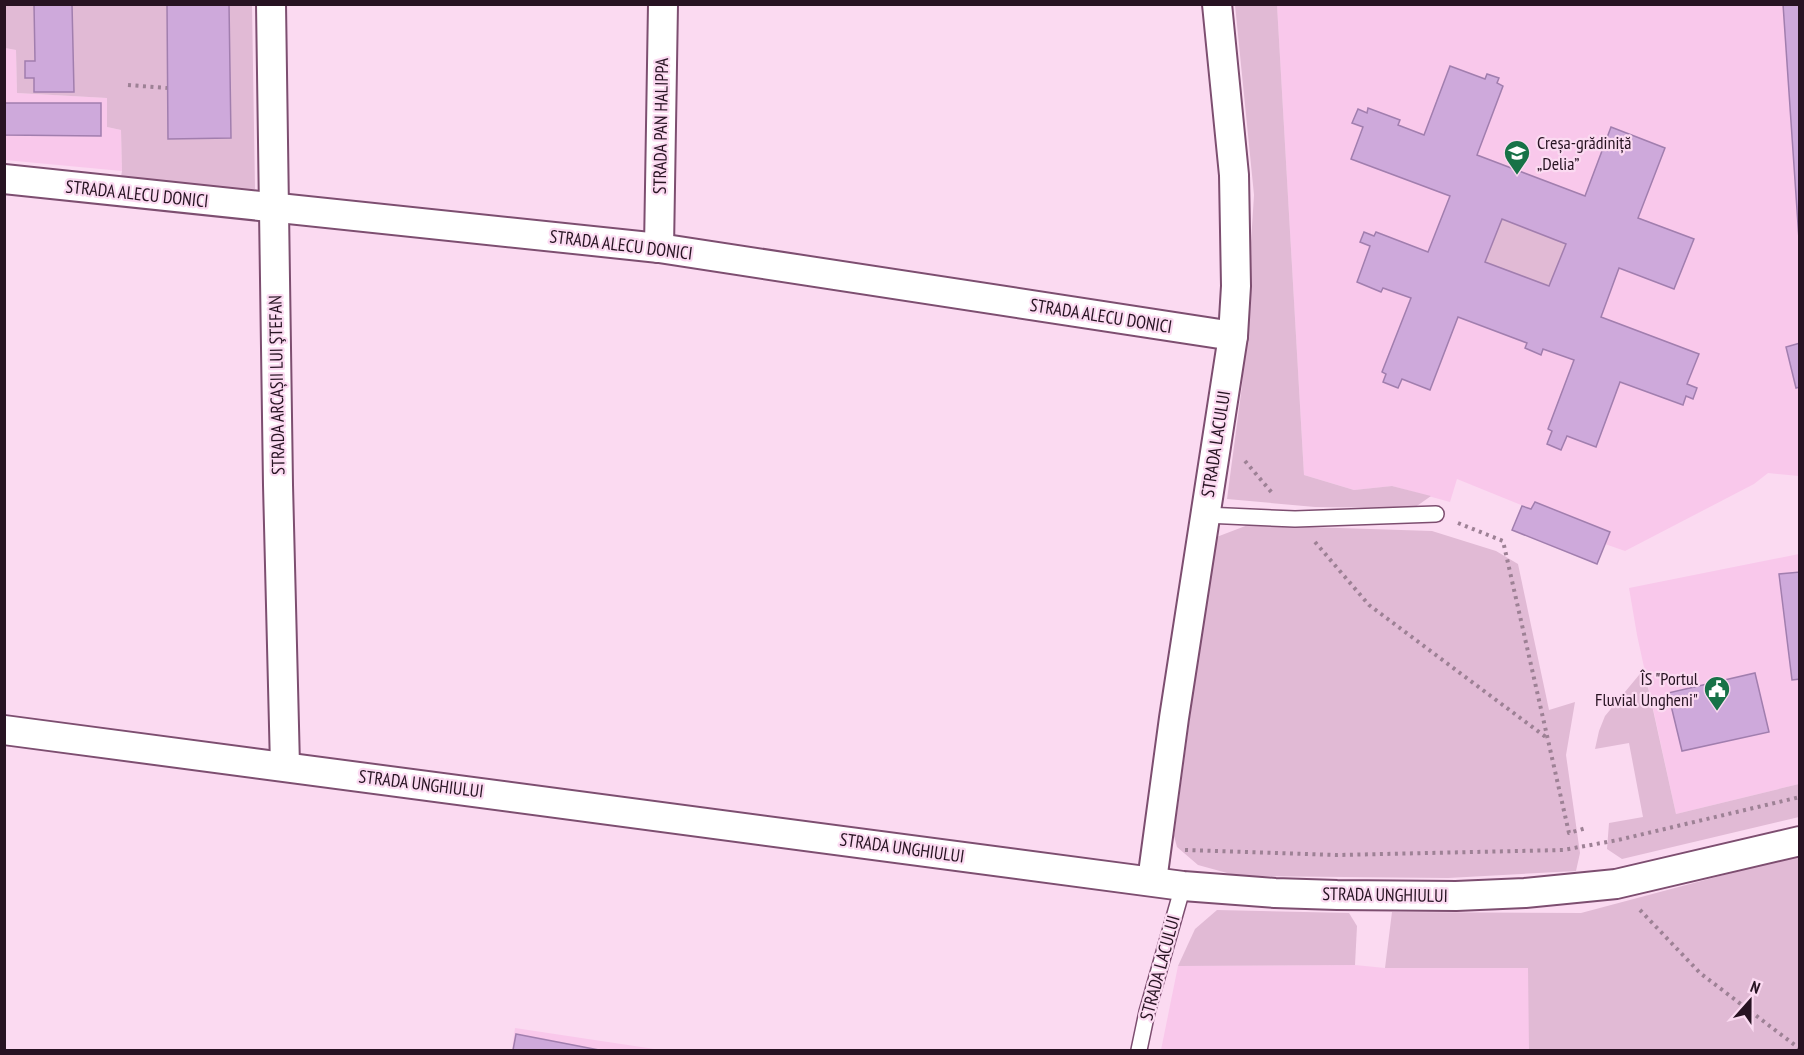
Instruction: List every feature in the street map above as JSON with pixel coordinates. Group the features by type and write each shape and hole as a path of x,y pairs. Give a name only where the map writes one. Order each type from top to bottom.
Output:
{"street":[{"name":"STRADA ARCAȘII LUI ŞTEFAN","path":"271,4 278,485 285,766"},
{"name":"STRADA PAN HALIPPA","path":"659,248 663,4"},
{"name":"STRADA LACULUI","path":"1152,881 1233,336 1236,286 1234,175 1217,4"},
{"name":"STRADA ALECU DONICI","path":"4,179 659,248 1233,336"},
{"name":"STRADA UNGHIULUI","path":"4,730 1183,886 1275,893 1456,896 1525,893 1616,884 1800,841"}],"lane":[{"path":"1205,515 1295,519 1436,514"},
{"name":"STRADA LACULUI","path":"1139,1050 1147,1012 1183,886"}],"path":[{"path":"128,86 167,88"},
{"path":"1219,430 1369,604 1547,738"},
{"path":"1436,514 1503,541 1569,833 1586,828"},
{"path":"1155,850 1337,855 1563,849 1618,840 1800,797"},
{"path":"1616,884 1700,973 1800,1049"}],"shaded area":[{"path":"5,5 252,5 255,189 243,195 120,182 121,130 107,127 107,98 17,93 16,50 5,48"},
{"path":"1235,5 1277,5 1304,475 1354,490 1392,486 1431,496 1414,508 1315,507 1227,499 1242,386 1254,195"},
{"name":"Creșa-grădiniță „Delia”","path":"1277,5 1799,5 1799,476 1768,473 1754,484 1625,551 1605,544 1610,532 1535,502 1531,509 1457,479 1450,502 1392,486 1354,490 1304,475"},
{"path":"5,48 16,50 17,93 107,98 107,127 121,130 122,171 5,160"},
{"path":"1502,219 1566,244 1549,286 1485,262"},
{"path":"1248,525 1432,531 1496,551 1518,564 1549,710 1575,702 1566,755 1580,853 1576,871 1448,878 1238,876 1198,865 1177,847 1174,836 1214,538"},
{"name":"ÎS \"Portul Fluvial Ungheni\"","path":"1799,554 1799,784 1676,814 1629,588"},
{"path":"1644,669 1676,814 1799,784 1799,817 1622,859 1607,849 1609,823 1643,817 1629,743 1595,749 1605,716"},
{"path":"1799,855 1799,1050 1529,1050 1528,968 1385,968 1392,912 1581,913"},
{"path":"1217,910 1349,913 1357,926 1355,965 1178,966 1195,929"},
{"path":"1355,965 1385,968 1529,968 1529,1050 1161,1050 1178,966"},
{"path":"515,1028 661,1050 512,1050"}],"building":[{"path":"34,4 72,4 74,92 34,92 34,78 25,78 25,61 35,61"},
{"path":"167,4 229,4 231,138 168,139"},
{"path":"1783,4 1800,4 1800,254"},
{"path":"1450,66 1485,79 1487,74 1499,78 1497,83 1503,86 1477,155 1585,196 1611,127 1665,148 1638,218 1694,239 1674,289 1619,268 1601,317 1699,354 1687,384 1697,388 1693,399 1686,396 1683,405 1620,382 1596,447 1567,436 1561,450 1547,444 1552,431 1548,429 1574,360 1543,349 1541,355 1525,348 1527,343 1458,317 1430,390 1402,379 1398,388 1383,382 1386,374 1382,372 1411,298 1383,288 1381,292 1357,282 1370,246 1360,242 1364,232 1374,236 1376,232 1428,252 1450,196 1351,159 1363,127 1352,123 1358,109 1367,113 1368,108 1400,120 1398,125 1424,135","holes":["1502,219 1566,244 1549,286 1485,262"]},
{"path":"4,103 101,103 101,136 4,135"},
{"path":"1800,343 1800,387 1796,388 1786,347"},
{"path":"1535,502 1610,532 1597,564 1512,530 1522,506 1531,509"},
{"path":"1800,572 1800,679 1792,680 1779,574"},
{"path":"1755,673 1769,732 1682,751 1668,693"},
{"path":"516,1034 599,1050 513,1050"}],"place":[{"name":"Creșa-grădiniță „Delia”","path":"1517,176"},
{"name":"ÎS \"Portul Fluvial Ungheni\"","path":"1717,712"}]}
